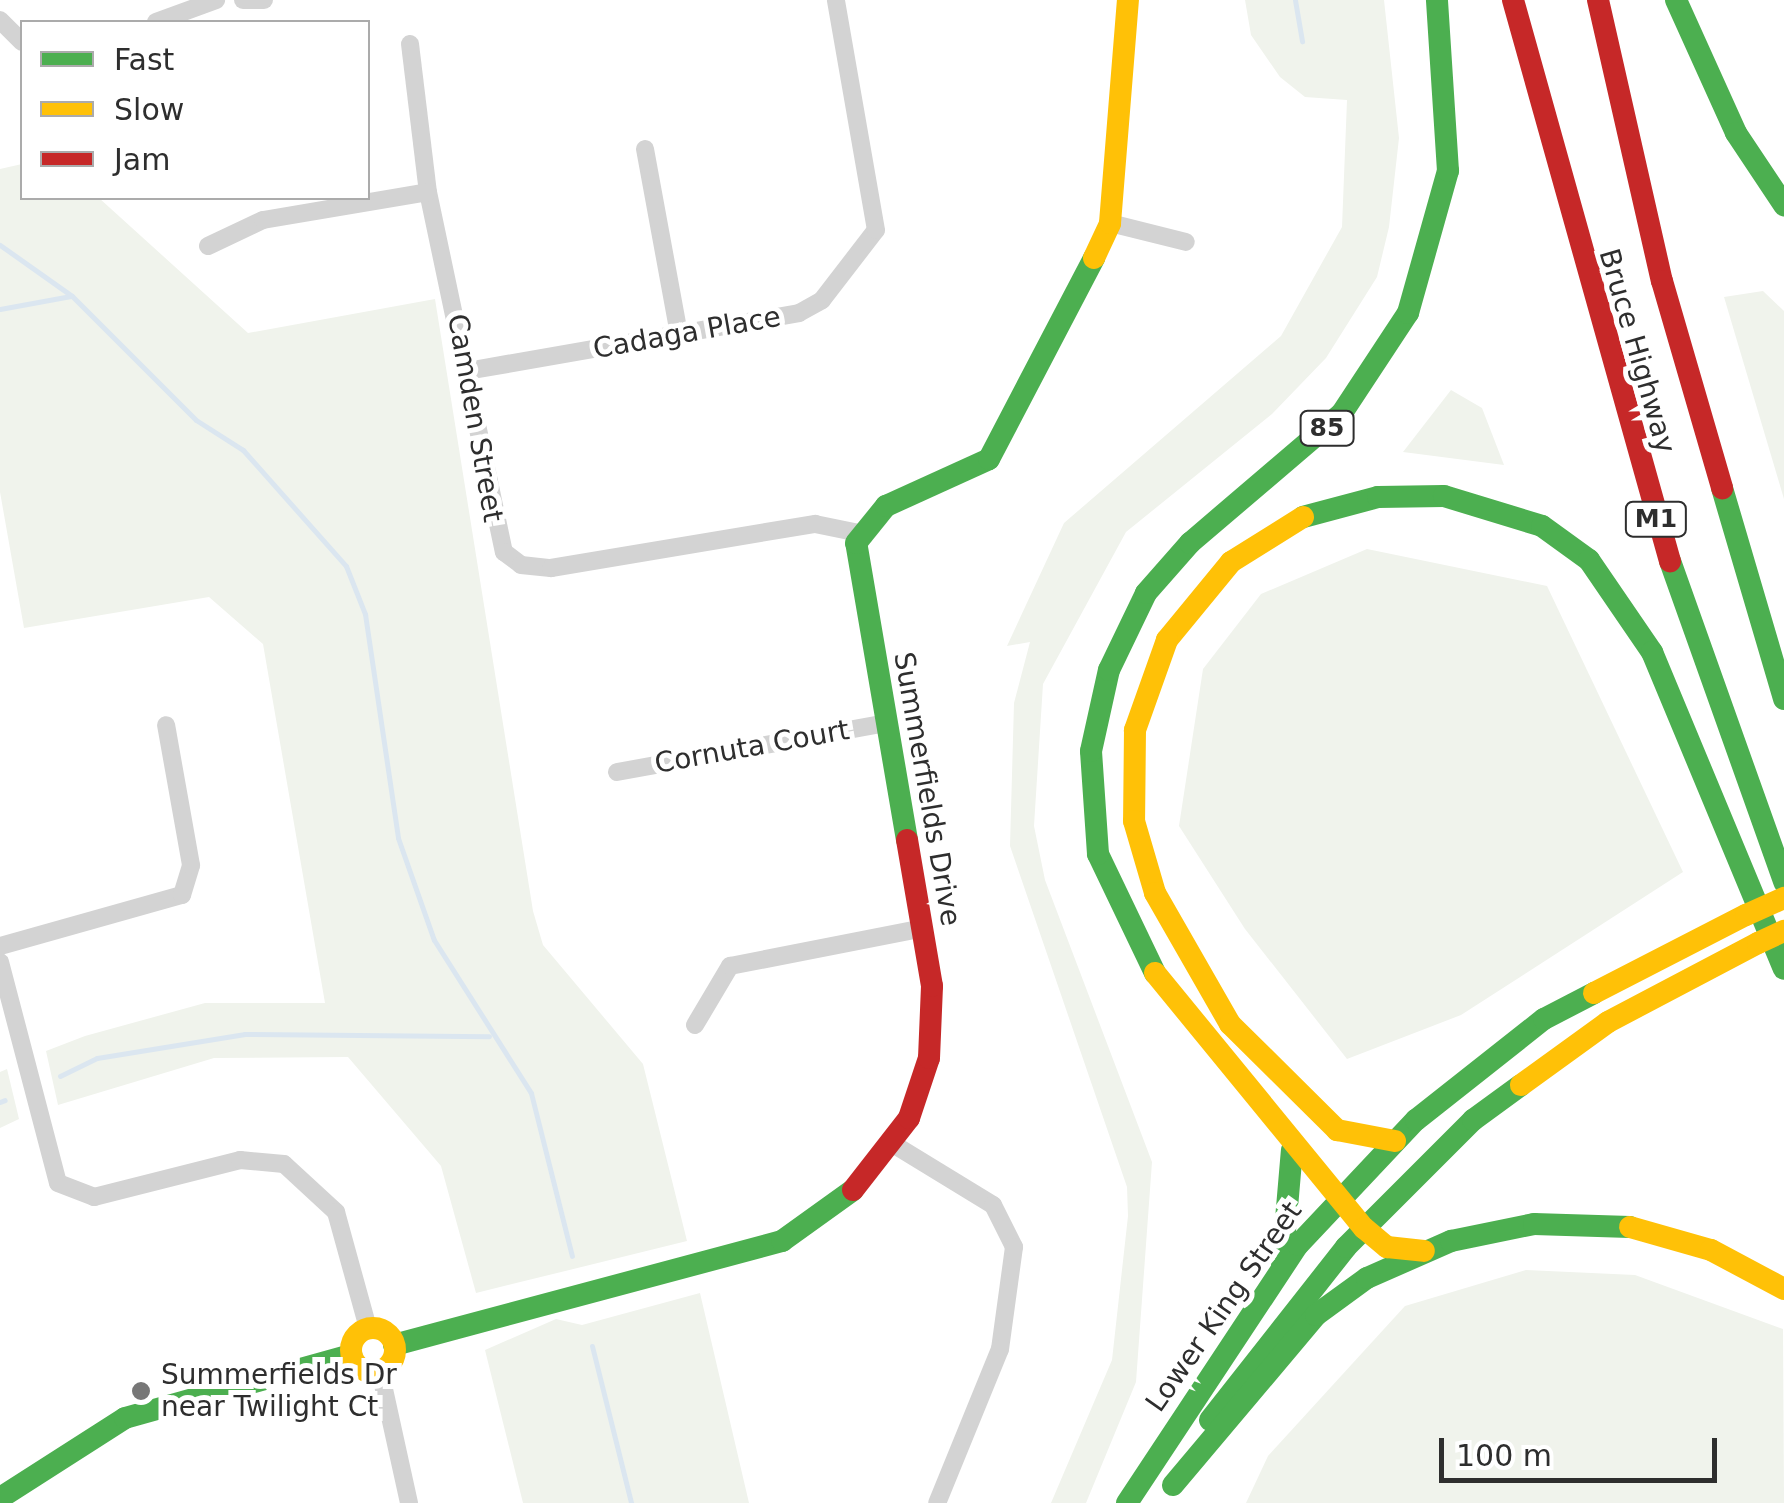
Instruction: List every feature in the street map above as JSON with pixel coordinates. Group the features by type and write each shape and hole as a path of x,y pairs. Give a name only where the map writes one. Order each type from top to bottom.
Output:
{"main road":[{"path":"858,533 886,506 973,471 1005,441 1110,223 1128,0"},
{"name":"85","path":"1364,1228 1292,1150 1120,919 1094,826 1094,722 1146,593 1190,542 1342,413 1408,313 1448,171 1437,0"},
{"name":"Bruce Highway","path":"1512,0 1629,433 1784,882"},
{"name":"Bruce Highway","path":"1598,0 1662,281 1784,699"},
{"path":"1676,0 1729,119 1784,205"},
{"path":"1395,1141 1337,1130 1230,1024 1155,893 1134,821 1135,730 1167,640 1231,562 1303,517 1378,498 1444,496 1542,526 1590,560 1642,629 1784,968"},
{"name":"Summerfields Drive","path":"394,1344 782,1241 841,1206 893,1144 922,1089 933,1029 923,928 887,723 861,604 858,533"},
{"name":"Lower King Street","path":"1128,1503 1282,1266 1338,1199 1395,1141 1544,1019 1784,898"},
{"name":"Lower King Street","path":"1167,1494 1247,1368 1364,1228 1473,1120 1553,1059 1784,931"},
{"path":"1282,1266 1292,1150"},
{"path":"1167,1494 1316,1315 1424,1251 1512,1227 1600,1223 1680,1238 1784,1290"},
{"path":"1364,1228 1387,1247 1424,1251"},
{"path":"1,1495 125,1418 351,1355 368,1328 394,1344 380,1371 351,1355"}],"street":[{"path":"161,20 216,0"},
{"path":"243,0 264,0"},
{"name":"Cadaga Place","path":"467,372 811,308 873,240 836,0"},
{"path":"0,20 20,40"},
{"name":"Camden Street","path":"410,44 428,192 467,372 493,524 521,565 551,568 815,524 858,533"},
{"path":"645,149 679,334"},
{"path":"208,246 263,220 428,192"},
{"path":"1110,223 1186,242"},
{"name":"Cornuta Court","path":"616,772 887,723"},
{"path":"0,946 182,895 191,865 166,724"},
{"path":"694,1024 730,966 923,928"},
{"path":"0,962 58,1184 94,1197 240,1160 284,1164 336,1212 368,1328"},
{"path":"893,1144 993,1205 1014,1247 1000,1349 937,1503"},
{"path":"380,1371 410,1503"}],"shaded area":[{"path":"1245,0 1384,0 1399,138 1389,227 1377,277 1326,358 1272,414 1126,532 1043,684 1034,826 1045,880 1152,1162 1136,1382 1086,1503 1051,1503 1112,1360 1128,1216 1127,1187 1010,846 1014,703 1030,642 1007,646 1064,523 1281,336 1342,227 1347,100 1305,97 1280,77 1251,35"},
{"path":"20,164 20,200 101,200 248,333 435,299 533,911 543,945 643,1064 687,1241 476,1293 441,1166 348,1057 214,1058 58,1105 46,1051 85,1036 205,1003 325,1003 263,644 209,597 24,628 0,492 0,169"},
{"path":"1763,291 1784,311 1784,499 1724,297"},
{"path":"1451,390 1482,408 1504,465 1403,452"},
{"path":"1367,549 1547,586 1683,872 1461,1015 1347,1059 1245,929 1179,826 1203,669 1261,594"},
{"path":"7,1069 19,1119 0,1128 0,1072"},
{"path":"1526,1270 1635,1275 1783,1329 1784,1503 1246,1503 1268,1456 1405,1306"},
{"path":"700,1293 749,1503 523,1503 485,1350 556,1319 582,1325"}],"waterway":[{"path":"1295,0 1302,41"},
{"path":"0,245 72,296 196,420 243,450 346,566 365,614 398,838 434,940 531,1093 572,1256"},
{"path":"0,309 71,296"},
{"path":"60,1076 97,1058 245,1034 489,1036"},
{"path":"0,1102 5,1100"},
{"path":"592,1346 631,1503"}],"traffic: fast":[{"path":"1155,973 1098,854 1091,751 1109,670 1146,593 1190,543 1342,413 1408,313 1448,171 1437,0"},
{"path":"1676,0 1736,133 1784,205"},
{"path":"907,840 856,543 886,506 989,459 1094,258"},
{"path":"1722,488 1784,699"},
{"path":"1303,517 1378,497 1444,496 1542,526 1589,560 1652,652 1784,969"},
{"path":"1670,561 1784,882"},
{"path":"1127,1503 1298,1245 1416,1120 1544,1019 1594,993"},
{"path":"1210,1420 1346,1247 1473,1120 1521,1085"},
{"path":"1282,1266 1292,1150"},
{"path":"394,1345 782,1241 853,1190"},
{"path":"1173,1485 1316,1315 1367,1278 1451,1241 1534,1224 1630,1227"},
{"path":"0,1498 125,1418 351,1355"}],"traffic: slow":[{"path":"1094,258 1110,223 1128,0"},
{"path":"1303,517 1231,562 1167,640 1135,730 1134,821 1155,893 1230,1024 1337,1130 1395,1141"},
{"path":"1746,915 1784,898"},
{"path":"1594,993 1746,915"},
{"path":"1758,943 1784,931"},
{"path":"1521,1085 1608,1022 1758,943"},
{"path":"1155,973 1364,1228 1387,1247 1424,1251"},
{"path":"1630,1227 1711,1250 1784,1289"},
{"path":"373,1328 389,1334 395,1350 389,1366 373,1372 357,1366 351,1350 357,1334 373,1328"}],"traffic: jam":[{"path":"1513,0 1670,561"},
{"path":"1598,0 1662,281 1722,488"},
{"path":"853,1190 909,1118 929,1058 932,986 907,840"}],"place":[{"name":"Summerfields Dr near Twilight Ct","path":"141,1391"}]}
